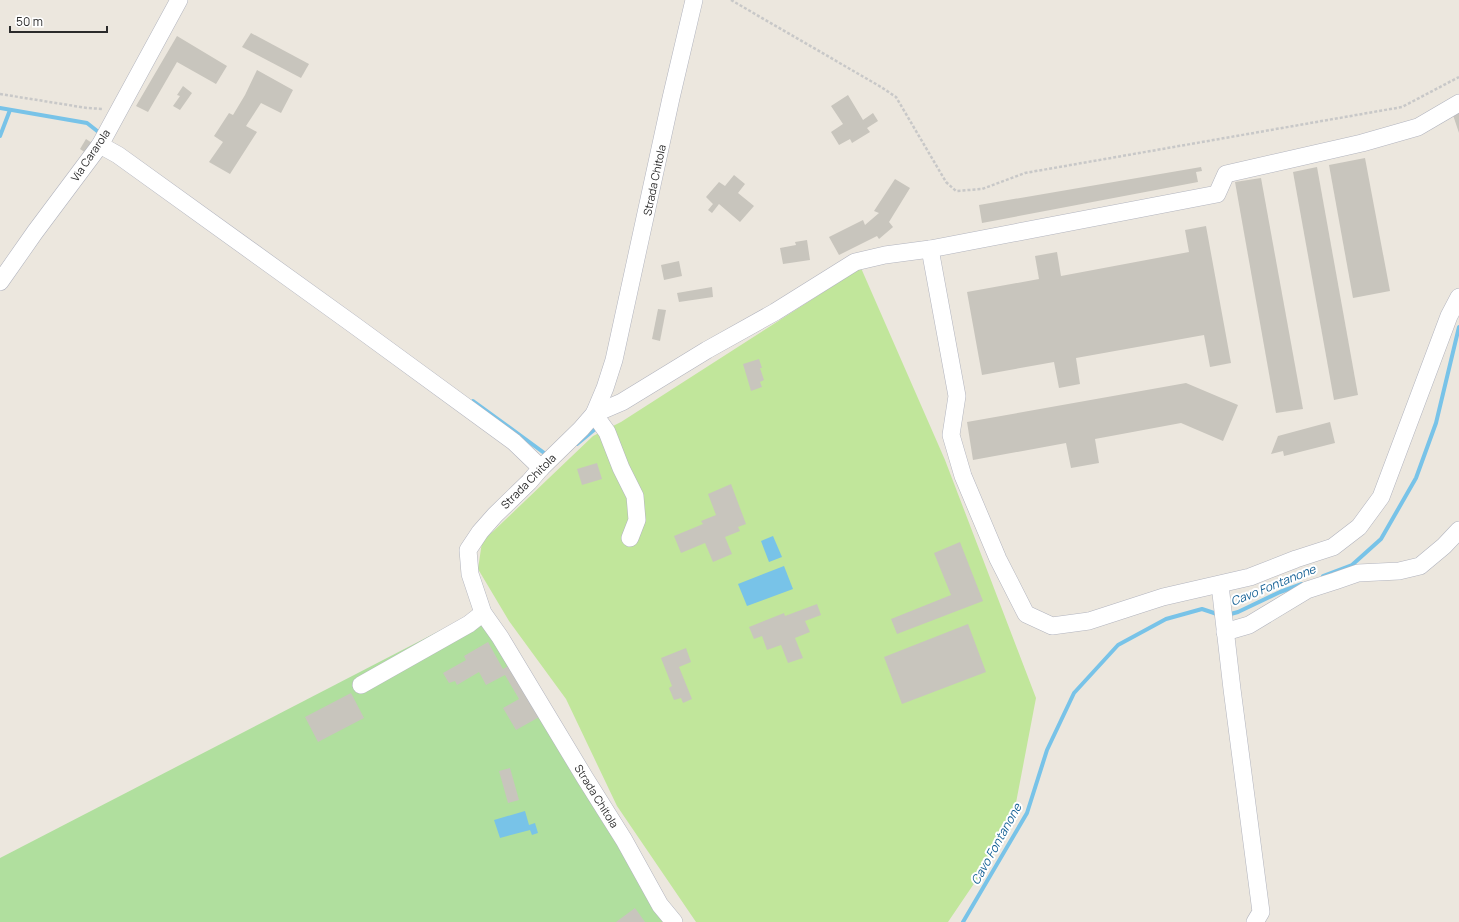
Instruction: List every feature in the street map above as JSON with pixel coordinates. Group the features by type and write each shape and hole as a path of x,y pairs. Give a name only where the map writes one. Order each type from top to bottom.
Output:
{"street":[{"name":"Via Cararola","path":"0,282 35,232 100,145 179,0"},
{"name":"Strada Chitola","path":"674,922 660,906 624,840 500,636 483,613 470,574 468,550 480,532 495,515 594,414 605,388 614,360 694,0"},
{"path":"630,538 637,520 635,496 621,468 607,432 594,414 622,402 707,350 775,312 855,262 885,255 930,249 1217,194 1226,174 1362,143 1418,127 1459,103"},
{"path":"100,145 124,160 367,334 514,442 541,468"},
{"path":"930,249 957,396 951,435 963,476 998,559 1026,614 1052,626 1089,621 1163,597 1250,577 1296,559 1333,547 1359,527 1382,497 1449,316 1459,297"},
{"path":"1224,620 1249,625 1307,590 1335,580 1358,573 1399,571 1420,566 1444,546 1459,530"},
{"path":"1220,585 1261,912 1255,922"},
{"path":"361,685 470,624 483,613"}],"path":[{"path":"730,0 868,79 896,97 946,182 956,191 982,189 1025,172 1402,107 1459,77"},
{"path":"0,94 87,108 119,109"}],"green space":[{"path":"861,268 945,460 1036,698 1011,829 948,922 696,922 617,806 566,699 509,621 478,569 482,542 593,436 621,422"},
{"path":"472,614 510,661 667,922 0,922 0,858"}],"water":[{"path":"773,536 782,557 769,562 761,541"},
{"path":"784,566 793,589 747,606 738,584"},
{"path":"525,811 529,825 535,823 538,833 532,835 530,830 500,838 494,820"}],"building":[{"path":"251,33 309,64 301,78 242,47"},
{"path":"177,36 227,66 216,84 177,62 148,112 136,106"},
{"path":"257,70 293,90 281,113 261,103 246,126 257,132 230,174 209,162 223,142 214,136 229,113 233,115"},
{"path":"183,86 192,93 180,110 173,106 180,96 177,95"},
{"path":"848,95 863,120 873,113 878,121 867,128 870,132 852,143 850,139 839,145 831,132 843,124 831,106"},
{"path":"1459,110 1459,133 1452,112"},
{"path":"86,139 92,143 86,153 80,149"},
{"path":"1365,158 1390,291 1353,298 1329,165"},
{"path":"1201,167 1202,171 1196,172 1198,182 982,223 979,205"},
{"path":"1317,167 1358,395 1334,400 1293,172"},
{"path":"734,175 745,184 738,193 754,206 740,222 719,204 712,213 708,210 713,204 706,197 719,182 725,186"},
{"path":"1261,178 1303,409 1276,413 1235,182"},
{"path":"895,179 910,188 889,222 893,227 879,239 877,236 839,255 829,237 863,220 865,225 879,213 874,211"},
{"path":"1206,226 1231,363 1210,367 1204,335 1076,358 1080,384 1059,388 1054,362 982,375 967,292 1039,279 1035,256 1057,252 1061,276 1189,252 1185,230"},
{"path":"807,240 810,260 783,264 780,248 796,245 795,242"},
{"path":"679,261 682,276 664,280 661,265"},
{"path":"712,287 713,297 679,302 677,293"},
{"path":"658,309 666,310 660,341 652,339"},
{"path":"759,359 764,380 760,382 762,387 751,391 743,364"},
{"path":"1186,383 1238,405 1223,441 1181,423 1095,439 1099,463 1071,468 1066,443 973,460 967,422"},
{"path":"1330,422 1335,443 1284,456 1283,451 1271,454 1278,436"},
{"path":"597,463 602,479 582,485 577,469"},
{"path":"731,484 746,524 738,527 740,531 725,537 732,554 713,562 705,543 681,553 674,536 703,524 701,521 716,515 708,494"},
{"path":"960,542 983,601 897,634 891,619 951,595 934,553"},
{"path":"817,604 821,615 805,621 810,632 795,638 803,658 788,663 781,645 767,650 762,636 754,639 749,627 784,613 785,616"},
{"path":"968,624 986,672 902,704 884,657"},
{"path":"488,642 503,669 511,664 541,716 516,730 503,708 519,699 505,675 486,685 479,672 457,685 455,681 449,683 443,673 466,660 464,656"},
{"path":"686,648 691,662 679,667 692,699 683,703 681,698 674,700 669,688 672,686 661,658"},
{"path":"351,693 364,718 318,742 305,717"},
{"path":"510,768 519,800 508,803 499,771"},
{"path":"635,908 645,922 616,922"}],"waterway":[{"path":"0,108 87,123 101,134"},
{"path":"0,136 10,110"},
{"name":"Cavo Fontanone","path":"1323,576 1352,565 1381,539 1416,478 1436,423 1459,327"},
{"path":"473,401 547,455"},
{"path":"577,444 594,430"},
{"name":"Cavo Fontanone","path":"1227,615 1238,612 1280,592 1302,584"},
{"name":"Cavo Fontanone","path":"963,922 1027,813 1047,750 1074,693 1118,645 1166,619 1202,609 1220,615"}]}
